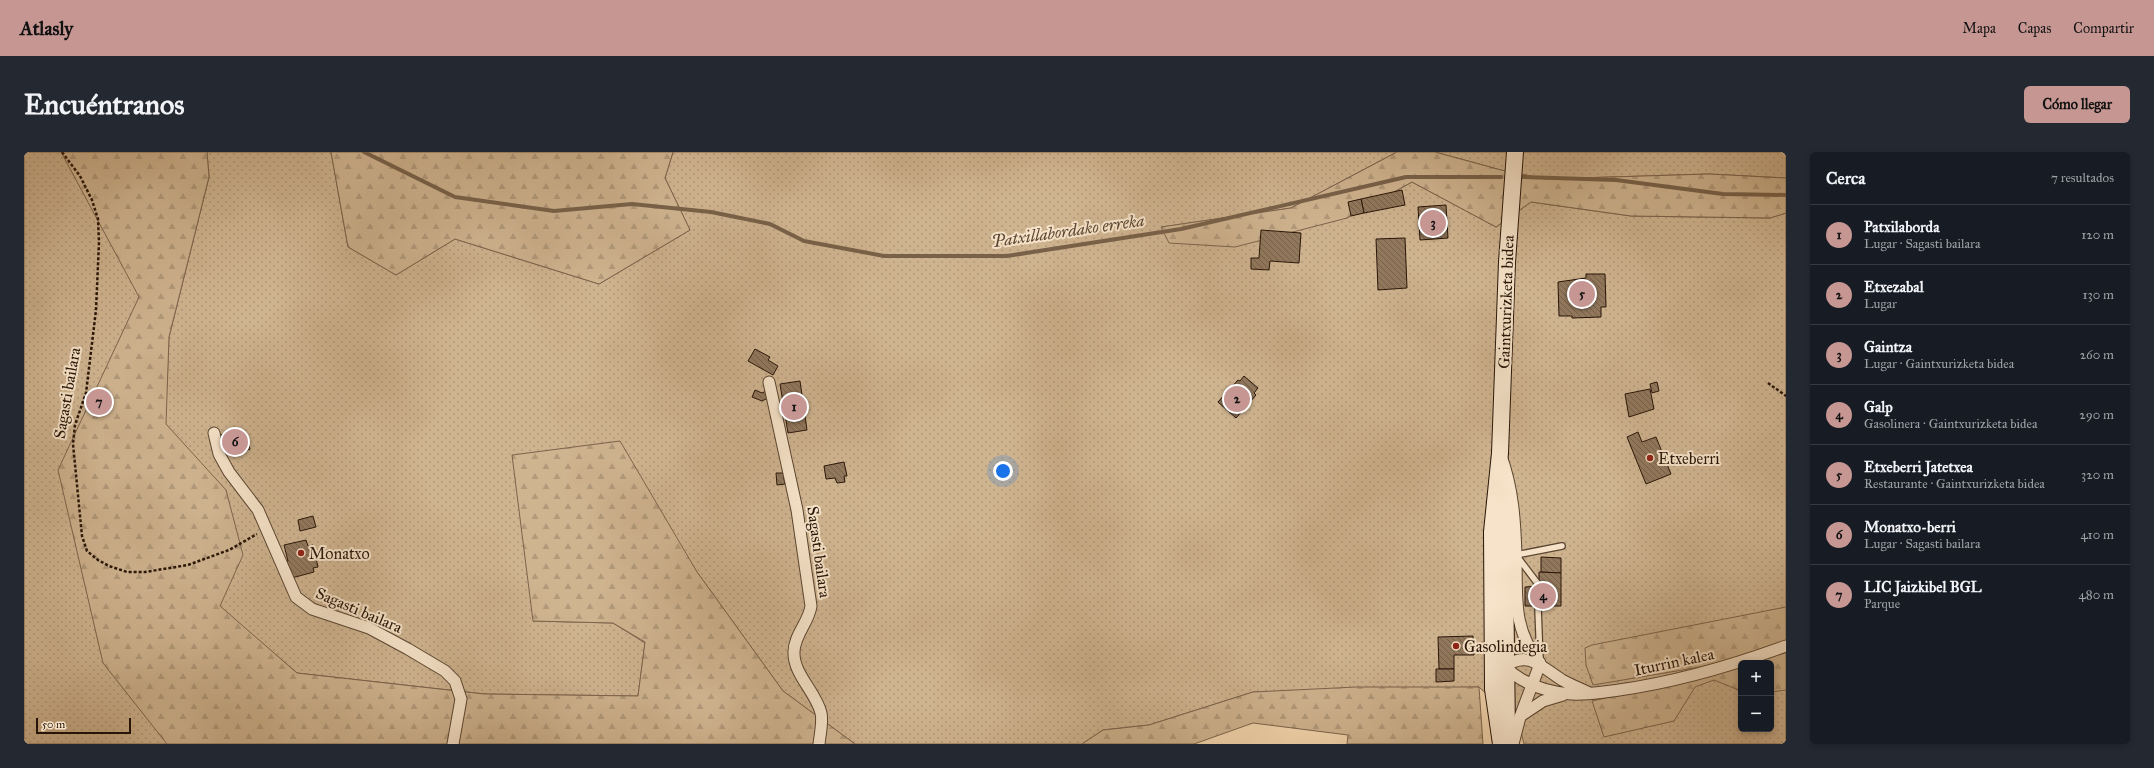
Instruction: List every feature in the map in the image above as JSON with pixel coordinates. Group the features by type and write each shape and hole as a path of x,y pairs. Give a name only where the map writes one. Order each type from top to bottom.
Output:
{"main road":[{"name":"Gaintxurizketa bidea","path":"1501,744 1493,689 1492,532 1500,453 1507,262 1515,152"},
{"name":"Gaintxurizketa bidea","path":"1500,453 1504,506 1505,667 1508,744"},
{"name":"Gaintxurizketa bidea","path":"1492,598 1498,617 1499,654 1505,667"},
{"path":"1493,689 1498,677 1505,667"}],"street":[{"name":"Sagasti bailara","path":"769,382 797,510 811,606 810,616 797,640 794,652 796,664 816,698 822,715 819,744"},
{"name":"Sagasti bailara","path":"214,433 219,454 229,472 258,510 296,597 312,609 369,628 408,649 445,672 455,681 461,700 453,744"},
{"path":"1500,453 1510,486 1516,555 1517,607 1520,628 1528,647 1540,664"},
{"name":"Iturrin kalea","path":"1520,717 1543,700 1572,694 1657,685 1722,669 1786,646"},
{"path":"1505,667 1521,659 1528,659 1540,664 1564,681 1590,693"},
{"path":"1513,744 1520,717 1540,664"},
{"name":"Iturrin kalea","path":"1505,667 1532,685 1572,694"}],"lane":[{"path":"1538,584 1516,555 1562,546"},
{"path":"1538,608 1540,664"}],"path":[{"name":"Sagasti bailara","path":"62,152 80,176 92,200 98,219 99,242 96,310 86,393 75,425 73,444 82,536 87,551 98,560 109,566 127,572 145,572 188,565 229,550 255,534 267,533"},
{"path":"1768,383 1786,396"}],"green space":[{"path":"24,152 138,152 139,297 167,387 169,337 209,177 207,152 331,152 348,247 396,275 455,239 599,284 690,230 665,178 673,152 1397,152 1291,208 1162,227 1347,218 1412,182 1496,227 1531,202 1631,216 1770,218 1786,213 1786,744 1524,744 1519,724 1479,687 1253,692 1149,725 1103,730 1082,744 855,744 783,691 697,572 533,621 613,623 645,643 638,696 485,694 297,673 226,612 201,744 24,744"},
{"path":"61,152 207,152 209,177 169,337 166,424 226,490 243,555 220,606 297,673 484,694 638,696 645,642 613,623 533,621 512,455 620,441 697,572 783,691 855,744 167,744 103,663 58,470 139,297"},
{"path":"331,152 673,152 665,178 690,230 599,284 455,239 396,275 348,247"},
{"path":"1397,152 1435,152 1501,170 1545,179 1709,174 1786,178 1786,213 1770,218 1631,216 1531,202 1496,227 1412,182 1347,218 1235,247 1169,243 1161,227 1291,208"},
{"path":"1435,152 1786,152 1786,178 1709,174 1545,179 1501,170"},
{"path":"1786,607 1786,642 1730,662 1593,685 1586,665 1585,648 1592,645"},
{"path":"1786,651 1786,690 1774,692 1774,660 1761,660"},
{"path":"1738,668 1738,690 1714,680 1695,687 1674,721 1604,737 1592,701"},
{"path":"1356,687 1479,687 1483,744 1347,744 1348,735 1253,723 1194,744 1082,744 1103,730 1149,725 1253,692"}],"building":[{"path":"1402,190 1405,205 1364,213 1361,199"},
{"path":"1361,199 1364,213 1351,216 1348,202"},
{"path":"1446,205 1448,238 1420,240 1418,207"},
{"path":"1261,230 1301,233 1299,263 1270,261 1269,270 1251,269 1251,258 1259,258"},
{"path":"1405,238 1407,288 1378,290 1376,239"},
{"path":"1586,274 1605,274 1606,307 1601,307 1601,317 1572,318 1572,316 1559,316 1558,282 1586,278"},
{"path":"755,349 770,357 768,360 778,366 773,375 748,361"},
{"path":"1244,376 1258,388 1254,393 1256,395 1236,418 1218,402 1238,380 1240,381"},
{"path":"800,381 807,430 788,433 780,384"},
{"path":"1657,382 1659,391 1652,393 1650,384"},
{"path":"1650,389 1654,409 1629,417 1625,394"},
{"path":"755,390 762,393 766,391 768,398 762,401 752,397"},
{"path":"240,430 242,433 244,432 250,449 234,455 232,449 226,452 220,435"},
{"name":"Etxeberri","path":"1638,432 1642,442 1656,437 1671,474 1646,484 1627,437"},
{"path":"844,462 847,476 844,476 845,482 837,483 835,478 826,479 824,466"},
{"path":"776,473 783,473 785,484 777,485"},
{"path":"313,516 316,527 300,531 298,520"},
{"name":"Monatxo","path":"306,540 308,546 313,545 318,567 313,568 314,572 288,579 283,562 288,561 284,545"},
{"path":"1541,557 1561,558 1561,573 1541,572"},
{"path":"1539,572 1561,573 1561,606 1525,606 1525,587 1539,586"},
{"name":"Gasolindegia","path":"1473,636 1474,655 1454,655 1454,669 1439,669 1438,637"},
{"path":"1436,669 1454,669 1454,681 1436,682"}],"waterway":[{"name":"Patxillabordako erreka","path":"364,152 455,197 554,211 632,204 711,212 770,224 804,241 884,256 1007,256 1181,229 1406,177 1501,177"},
{"name":"Patxillabordako erreka","path":"1523,177 1616,180 1723,194 1786,195"}],"place":[{"name":"Gaintza","path":"1433,223"},
{"name":"Etxeberri Jatetxea","path":"1582,294"},
{"name":"Etxezabal","path":"1237,399"},
{"name":"LIC Jaizkibel BGL","path":"99,402"},
{"name":"Patxilaborda","path":"794,407"},
{"name":"Monatxo-berri","path":"235,442"},
{"name":"Etxeberri","path":"1650,458"},
{"name":"Monatxo","path":"301,553"},
{"name":"Galp","path":"1543,596"},
{"name":"Gasolindegia","path":"1456,646"}]}
